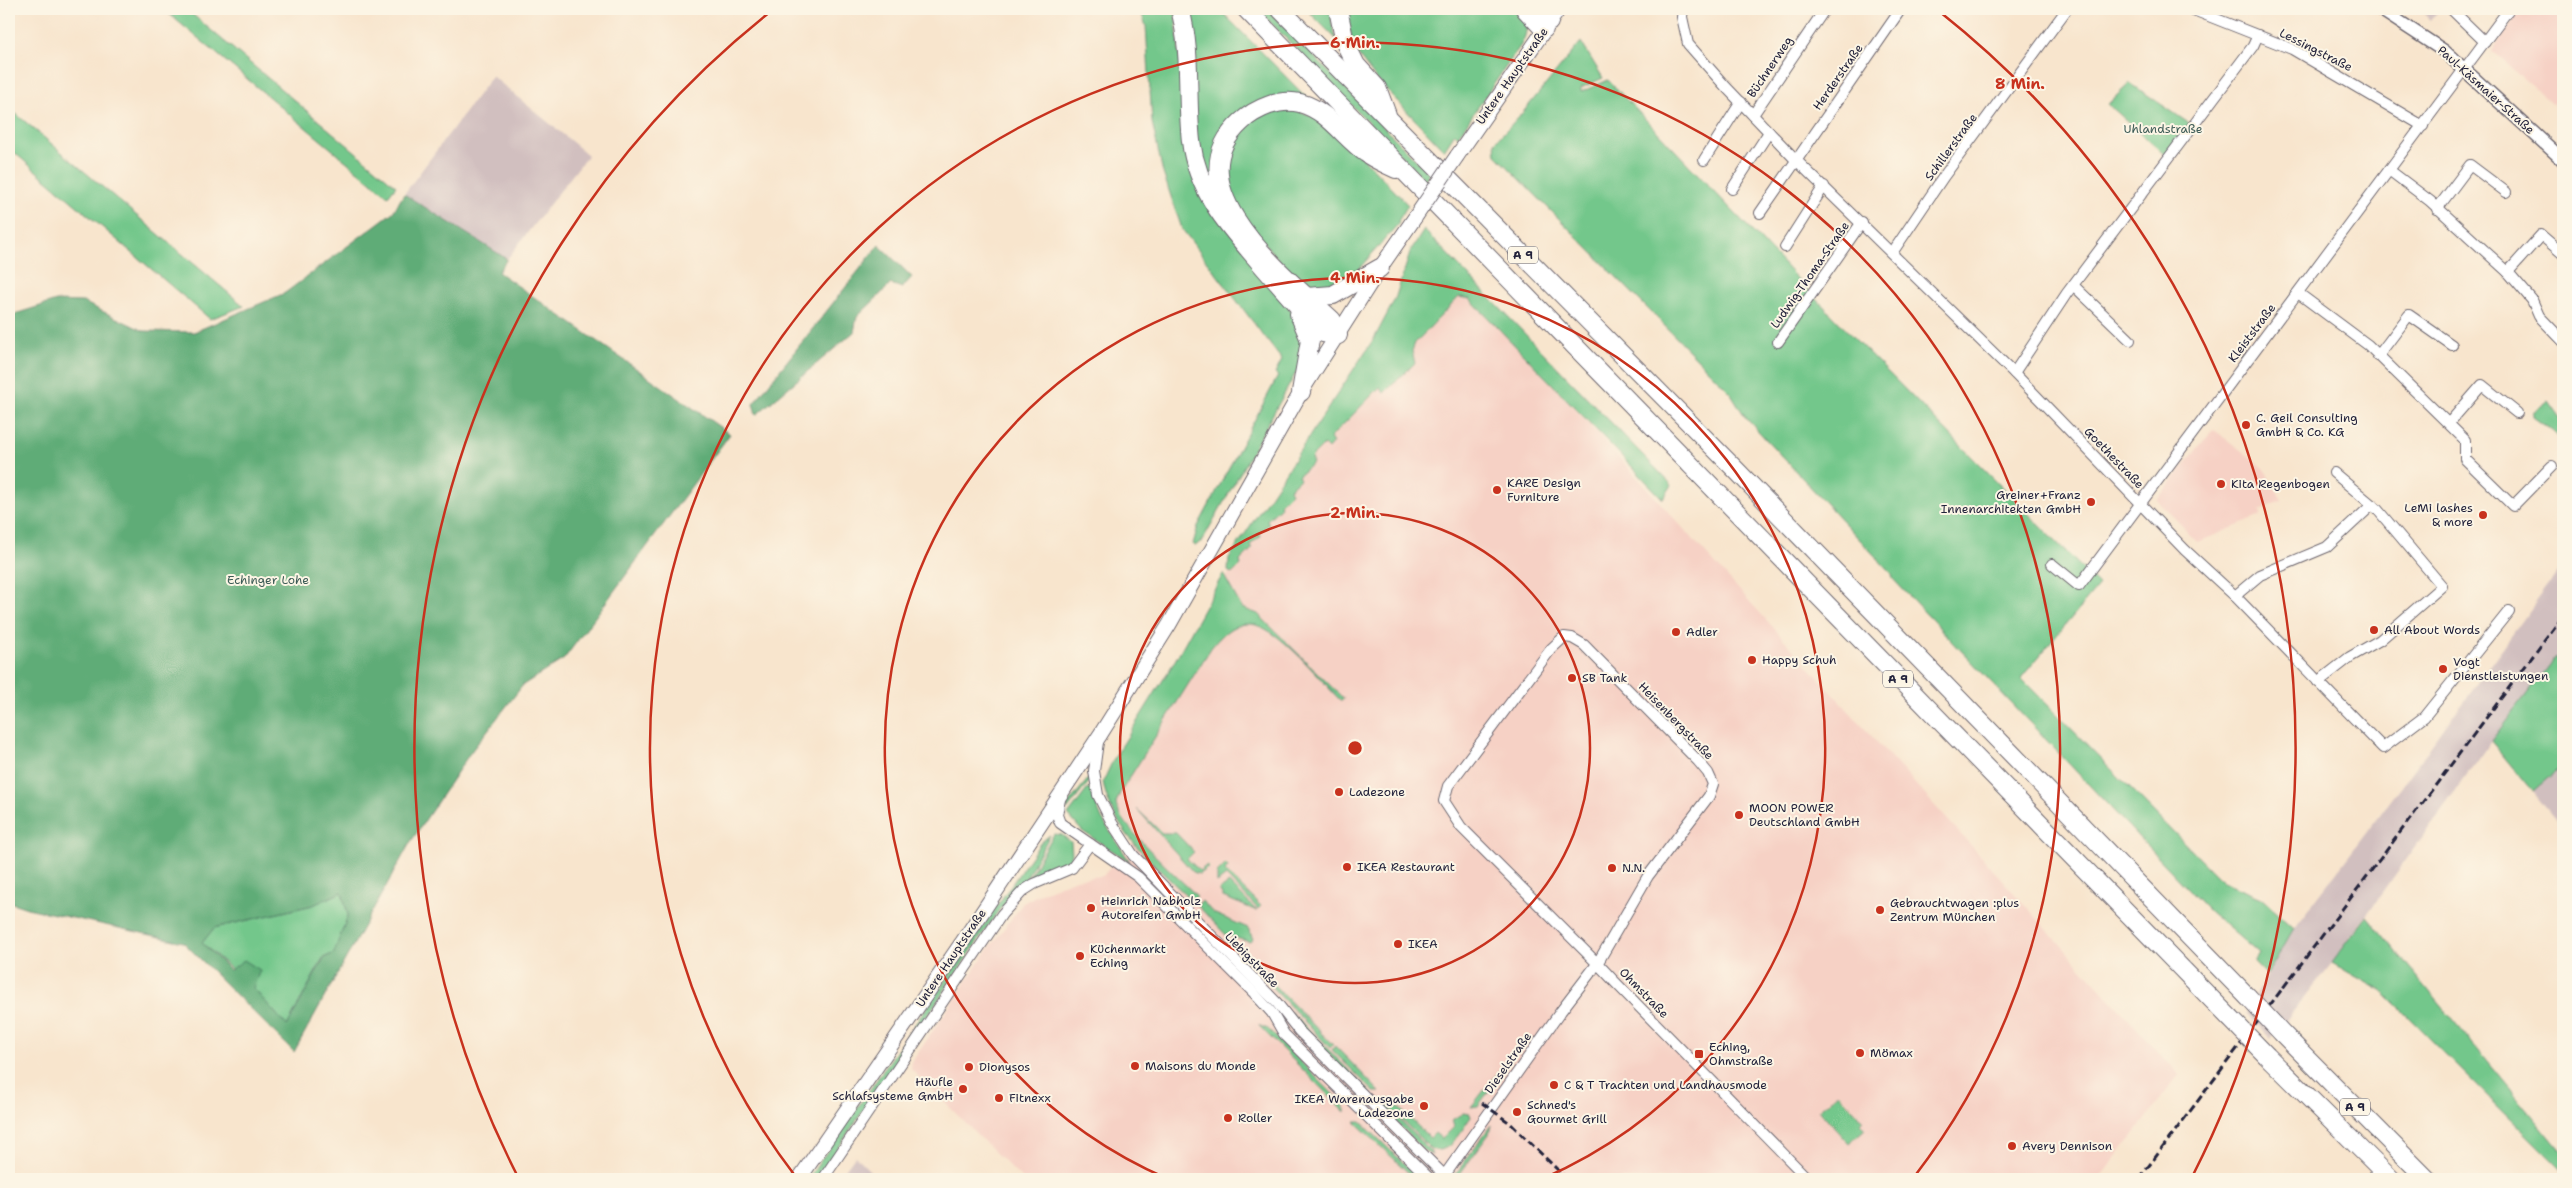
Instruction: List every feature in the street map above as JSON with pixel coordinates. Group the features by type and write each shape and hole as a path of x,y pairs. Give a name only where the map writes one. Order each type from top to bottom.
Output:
{"highway":[{"path":"1180,9 1188,54 1191,144 1200,178 1213,204 1227,224 1300,298 1332,320 1338,335"},
{"name":"A 9","path":"1246,9 2266,1056 2391,1179"},
{"name":"A 9","path":"1280,9 1743,477 2426,1179"},
{"path":"1338,9 1345,43 1356,65 1377,88 1389,120"},
{"path":"1525,9 1549,17"},
{"path":"1301,392 1310,340 1300,298 1238,223 1225,199 1219,178 1222,154 1229,138 1239,124 1248,116 1268,106 1278,103 1300,103 1319,111 1331,120 1366,153 1412,178"},
{"path":"1300,298 1333,295 1380,268"}],"main road":[{"name":"Untere Hauptstraße","path":"799,1179 1100,735 1169,625 1301,392 1380,268 1549,17"}],"street":[{"name":"Goethestraße","path":"1683,9 1682,17 1688,44 1769,132 2014,373 2185,550 2235,596 2383,748 2424,717 2509,611"},
{"name":"Büchnerweg","path":"1753,115 1825,9"},
{"name":"Herderstraße","path":"1796,159 1901,9"},
{"name":"Schillerstraße","path":"1892,253 1944,176 2067,9"},
{"name":"Lessingstraße","path":"2192,9 2292,49 2423,126"},
{"name":"Paul-Käsmaier-Straße","path":"2380,9 2444,51 2465,68 2563,160"},
{"path":"2452,9 2485,42"},
{"name":"Kleiststraße","path":"2052,564 2079,586 2509,9"},
{"path":"2014,373 2073,285 2253,46 2258,35"},
{"path":"1704,160 1741,102"},
{"path":"1732,189 1769,132"},
{"path":"1760,213 1796,159"},
{"path":"2437,209 2470,165 2506,192"},
{"path":"2389,170 2430,201 2508,272 2532,300 2539,316 2563,341"},
{"path":"1785,247 1824,186"},
{"name":"Ludwig-Thoma-Straße","path":"1778,342 1862,222"},
{"path":"2508,272 2541,236 2563,254"},
{"path":"2073,285 2130,340"},
{"path":"2298,294 2368,345 2449,423 2465,440 2465,459 2514,506 2552,466"},
{"path":"2378,356 2410,315 2452,345"},
{"path":"2449,423 2482,385 2517,414"},
{"path":"2318,682 2350,657 2380,640 2442,586 2372,505 2334,474"},
{"path":"2235,596 2260,575 2327,547 2372,505"},
{"name":"Heisenbergstraße","path":"1461,827 1444,801 1448,786 1555,644 1564,637 1578,641 1698,761 1714,784 1709,796 1645,880 1597,964"},
{"name":"Liebigstraße","path":"1100,735 1095,755 1094,771 1098,795 1112,823 1133,855 1277,1003 1299,1031 1444,1178"},
{"path":"1032,836 1047,827 1060,823 1057,814 1063,791"},
{"name":"Liebigstraße","path":"1060,823 1127,868 1184,922 1272,1013 1284,1034 1430,1179"},
{"name":"Ohmstraße","path":"1461,827 1808,1179"},
{"path":"822,1179 1002,914 1023,891 1046,878 1072,868 1090,844"},
{"name":"Dieselstraße","path":"1444,1178 1560,1011 1597,964"}],"shaded area":[{"path":"2419,9 2431,9 2437,14 2430,20"},
{"path":"2521,9 2563,9 2563,113 2492,51"},
{"path":"492,76 588,155 507,259 404,194"},
{"path":"1459,296 1469,299 1535,365 2179,1075 2099,1179 1022,1179 911,1069 912,1062 980,961 1023,903 1043,892 1076,879 1103,876 1137,837 1116,807 1112,786 1209,617 1235,559 1297,467"},
{"name":"Kita Regenbogen","path":"2213,429 2264,468 2282,501 2260,510 2261,516 2198,542 2157,500"},
{"path":"2563,565 2563,667 2555,658 2491,741 2332,963 2271,1039 2246,1013 2294,928 2407,779"},
{"path":"2563,766 2563,829 2533,792"},
{"path":"855,1156 878,1179 838,1179"}],"green space":[{"path":"163,9 186,9 396,186 388,196"},
{"path":"1140,9 1175,9 1189,161 1289,307 1304,336 1302,361 1202,541 1195,546 1193,544 1198,526 1278,376 1275,374 1282,360 1182,229 1163,173 1152,122 1146,26"},
{"path":"1185,9 1219,9 1311,102 1233,123 1220,198 1198,154"},
{"path":"1257,9 1267,9 1429,173 1425,180"},
{"path":"1306,9 1331,9 1332,25 1337,40"},
{"path":"1345,9 1517,9 1525,22 1526,30 1521,45 1458,136 1455,133 1444,150 1377,80 1354,50"},
{"path":"1581,42 1603,78 1581,88 1581,92 1608,80 1852,336 2099,585 2021,678 2223,882 2261,898 2294,928 2267,975 2254,962 2259,954 2209,911 1893,579 1892,574 1746,418 1730,392 1496,155 1495,142 1524,111"},
{"name":"Uhlandstraße","path":"2130,83 2190,124 2166,156 2108,104"},
{"path":"1288,107 1329,122 1408,205 1398,221 1399,223 1344,286 1314,291 1292,276 1232,203 1225,161 1249,120"},
{"path":"9,108 244,306 210,319 9,148"},
{"name":"Echinger Lohe","path":"404,194 507,259 498,272 730,434 564,659 523,685 470,753 410,843 294,1052 183,942 27,908 9,902 9,319 18,313 56,301 83,302 144,331 194,332 285,293 393,212","holes":["342,892 348,915 334,953 324,958 287,1026 253,988 260,970 244,960 230,970 202,943 214,928 313,905"]},
{"path":"1424,230 1672,485 1663,499 1470,299 1459,297 1415,343 1412,351 1415,363 1384,393 1380,387 1330,438 1333,443 1328,449 1324,445 1311,458 1313,463 1298,476 1300,479 1289,489 1291,493 1280,504 1281,507 1267,520 1269,524 1259,533 1261,536 1250,545 1252,549 1240,561 1241,565 1232,574 1228,571 1229,558 1375,337 1395,299 1411,250"},
{"path":"879,245 912,277 902,288 891,284 857,317 854,332 756,415 753,404"},
{"path":"2548,401 2563,422 2563,433 2557,438 2551,430 2533,417 2533,412"},
{"path":"1223,574 1242,608 1258,614 1344,699 1341,701 1284,642 1259,626 1248,624 1231,628 1211,648 1120,793 1116,803 1119,812 1138,837 1197,896 1192,901 1151,862 1126,833 1108,800 1103,782 1113,760 1173,664"},
{"path":"2555,657 2563,667 2563,766 2533,792 2491,741"},
{"path":"1089,778 1089,782 1067,810 1067,805"},
{"path":"1089,787 1102,819 1130,862 1082,831 1068,815"},
{"path":"1137,809 1162,833 1176,833 1194,852 1187,859 1200,871 1207,865 1209,867 1199,874 1193,872"},
{"path":"1054,834 1062,835 1071,842 1072,854 1069,860 1026,882"},
{"path":"1050,835 1021,887 999,910 817,1179 808,1179 1041,842"},
{"path":"1226,864 1228,867 1225,871 1261,906 1258,909 1226,876 1217,883 1217,873"},
{"path":"1229,883 1257,911 1223,897 1219,890"},
{"path":"342,892 348,915 334,953 323,958 287,1026 253,988 202,943 214,928 313,905"},
{"path":"1202,901 1213,913 1248,928 1253,939 1250,942 1226,935 1197,905"},
{"path":"2367,916 2563,1153 2563,1171 2383,992 2332,963"},
{"path":"1265,971 1271,982 1333,1045 1330,1048 1268,983 1263,974"},
{"path":"1290,1011 1373,1095 1368,1094 1306,1032"},
{"path":"1258,1025 1268,1029 1345,1106 1345,1112"},
{"path":"1335,1046 1380,1092 1374,1092 1332,1050"},
{"path":"1512,1055 1512,1059 1478,1106 1471,1107"},
{"path":"1838,1093 1864,1121 1861,1124 1865,1129 1849,1143 1819,1110"},
{"path":"1390,1099 1430,1138 1435,1133 1442,1139 1454,1127 1452,1120 1463,1113 1470,1114 1471,1117 1459,1135 1444,1149 1431,1149 1383,1101"},
{"path":"1381,1101 1432,1155 1425,1152 1377,1103"},
{"path":"1355,1122 1361,1122 1415,1174 1413,1177"},
{"path":"1491,1125 1489,1134 1456,1179 1452,1179"}],"railway":[{"path":"2139,1179 2563,616"},
{"path":"1482,1103 1510,1123 1567,1179"}],"place":[{"name":"C. Geil Consulting GmbH & Co. KG","path":"2246,425"},
{"name":"Kita Regenbogen","path":"2221,484"},
{"name":"KARE Design Furniture","path":"1497,490"},
{"name":"Greiner+Franz Innenarchitekten GmbH","path":"2091,502"},
{"name":"LeMi lashes & more","path":"2483,515"},
{"name":"All About Words","path":"2374,630"},
{"name":"Adler","path":"1676,632"},
{"name":"Happy Schuh","path":"1752,660"},
{"name":"Vogt Dienstleistungen","path":"2443,669"},
{"name":"SB Tank","path":"1572,678"},
{"name":"Ladezone","path":"1339,792"},
{"name":"MOON POWER Deutschland GmbH","path":"1739,815"},
{"name":"IKEA Restaurant","path":"1347,867"},
{"name":"N.N.","path":"1612,868"},
{"name":"Heinrich Nabholz Autoreifen GmbH","path":"1091,908"},
{"name":"Gebrauchtwagen :plus Zentrum München","path":"1880,910"},
{"name":"IKEA","path":"1398,944"},
{"name":"Küchenmarkt Eching","path":"1080,956"},
{"name":"Mömax","path":"1860,1053"},
{"name":"Eching, Ohmstraße","path":"1699,1054"},
{"name":"Maisons du Monde","path":"1135,1066"},
{"name":"Dionysos","path":"969,1067"},
{"name":"C & T Trachten und Landhausmode","path":"1554,1085"},
{"name":"Häufle Schlafsysteme GmbH","path":"963,1089"},
{"name":"Fitnexx","path":"999,1098"},
{"name":"IKEA Warenausgabe Ladezone","path":"1424,1106"},
{"name":"Schned's Gourmet Grill","path":"1517,1112"},
{"name":"Roller","path":"1228,1118"},
{"name":"Avery Dennison","path":"2012,1146"}]}
